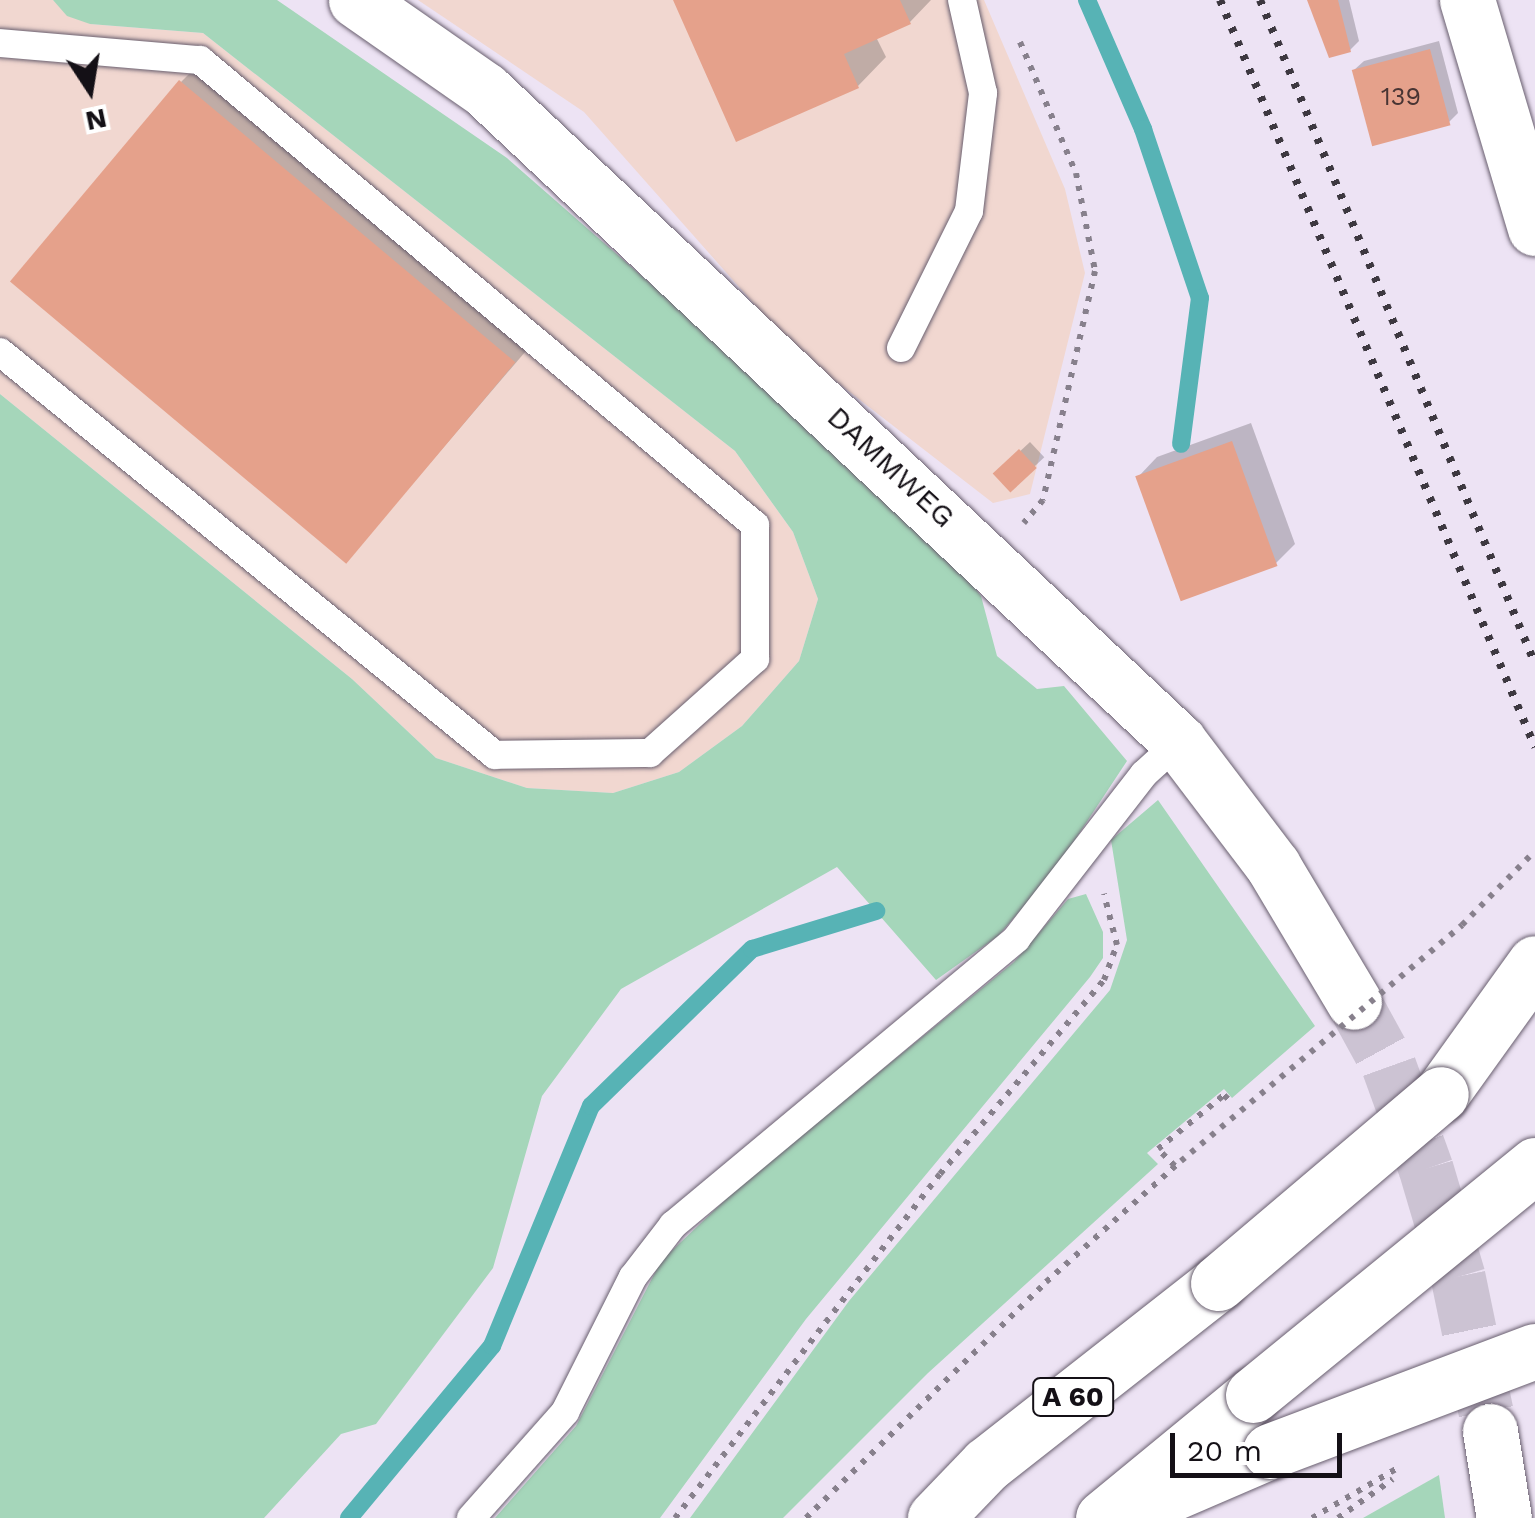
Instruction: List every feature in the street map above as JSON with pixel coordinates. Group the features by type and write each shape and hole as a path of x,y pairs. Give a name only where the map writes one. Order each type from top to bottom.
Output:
{"main road":[{"name":"DAMMWEG","path":"356,0 499,103 1179,742 1274,866 1354,1002"},
{"path":"1467,0 1535,228"},
{"name":"A 60","path":"1441,1094 1535,963"},
{"name":"A 60","path":"935,1518 986,1465 1218,1283 1441,1094 1535,1020"},
{"path":"1103,1518 1535,1165"},
{"path":"1114,1518 1270,1451 1535,1350"},
{"path":"1490,1431 1504,1518"}],"lane":[{"path":"902,348 969,211 983,94 962,0"},
{"path":"0,42 200,60 755,525 755,659 650,753 495,755 0,352"},
{"path":"471,1518 566,1412 633,1277 672,1225 1016,939 1144,774 1179,742"}],"path":[{"path":"1017,36 1076,173 1096,271 1043,500 1024,523"},
{"path":"806,1518 1178,1163 1462,926 1535,851"},
{"path":"674,1518 834,1306 1112,968 1114,918 1099,884 1078,863"},
{"path":"1178,1163 1158,1149 1224,1095 1230,1102"},
{"path":"1338,1518 1393,1479"}],"shaded area":[{"path":"0,0 53,0 90,24 203,33 735,451 793,532 818,599 799,661 742,726 679,772 613,793 527,788 436,758 352,679 0,394"},
{"path":"418,0 984,0 1065,189 1085,273 1030,494 993,503 794,349 584,112"}],"green space":[{"path":"53,0 277,0 507,158 926,525 981,596 997,656 1037,689 1064,686 1127,761 1053,873 998,936 936,980 837,867 621,989 542,1096 493,1268 376,1424 341,1434 264,1518 0,1518 0,394 352,679 436,758 527,788 613,793 679,772 742,726 799,661 818,599 793,532 735,451 203,33 90,24 67,16"},
{"path":"1158,800 1315,1026 1232,1098 1224,1089 1147,1153 1158,1164 928,1373 783,1518 690,1518 849,1301 1110,990 1127,940 1111,840"},
{"path":"1086,894 1103,932 1103,958 806,1319 660,1518 495,1518 576,1426 661,1261 742,1184 1014,962 1068,899"},
{"path":"1439,1475 1445,1518 1363,1518"}],"building":[{"path":"673,0 900,0 911,24 844,54 859,88 736,142"},
{"path":"1307,0 1338,0 1351,52 1329,58"},
{"path":"1430,49 1450,125 1372,146 1352,70"},
{"path":"179,80 515,362 346,564 10,281"},
{"path":"1232,441 1277,566 1181,601 1135,476"},
{"path":"1019,449 1037,468 1010,493 993,474"}],"waterway":[{"path":"1087,0 1143,129 1200,298 1181,444"},
{"path":"349,1518 492,1346 591,1106 752,949 876,911"}],"tunnel":[{"path":"1354,1002 1389,1066 1426,1168 1458,1276 1490,1431"}],"railway":[{"path":"1220,0 1535,747"},
{"path":"1260,0 1535,664"}]}
